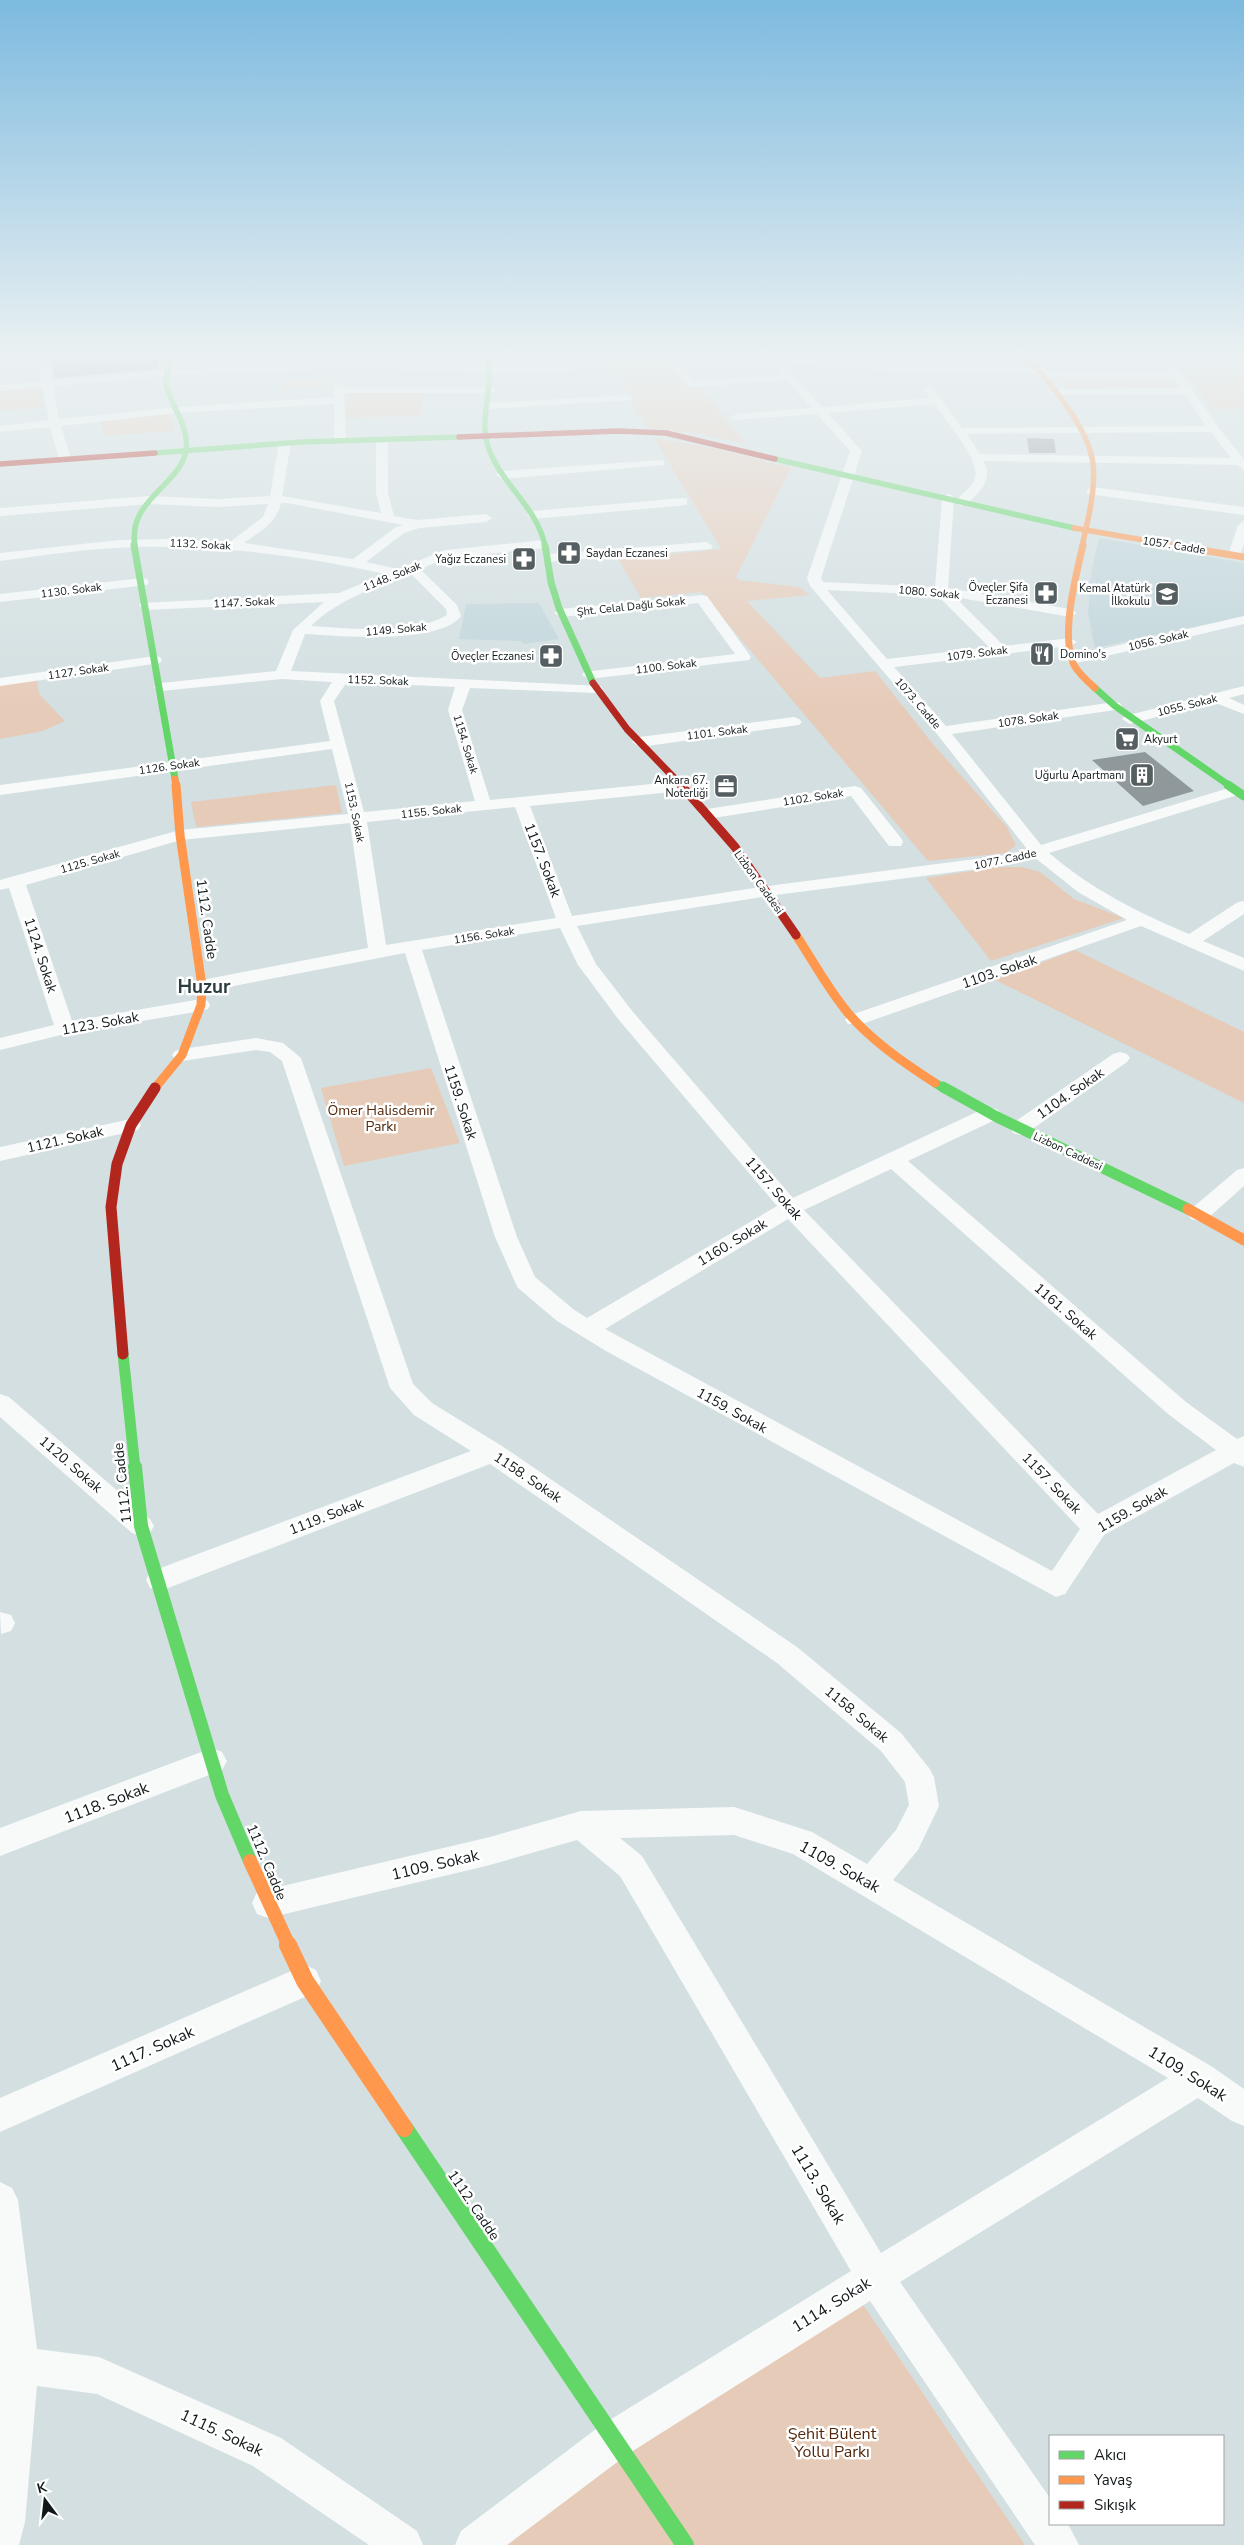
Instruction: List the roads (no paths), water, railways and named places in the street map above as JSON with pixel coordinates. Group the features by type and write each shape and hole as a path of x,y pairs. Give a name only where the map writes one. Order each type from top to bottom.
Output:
{"street":[{"name":"1112. Cadde","path":"172,473 136,518 134,542 174,765 180,835 201,995 182,1056 150,1094 131,1125 117,1164 111,1207 122,1341 141,1526 159,1580 222,1795 268,1903 305,1980 685,2545"},
{"path":"233,546 267,520 273,512 277,500 281,473"},
{"path":"382,473 382,493 388,517"},
{"path":"502,474 520,473"},
{"name":"1057. Cadde","path":"841,473 1087,530 1239,556"},
{"path":"982,473 980,482 955,500 941,591 1000,650"},
{"path":"1092,473 1092,491 1087,530 1070,613 1072,660 1083,677 1130,719 1240,793"},
{"name":"Lizbon Caddesi","path":"502,474 540,526 552,584 561,613 596,690 616,716 707,814 768,892 855,1020 894,1054 938,1085 990,1114 1199,1214 1244,1240"},
{"path":"817,586 814,578 846,474"},
{"path":"1092,491 1244,511"},
{"path":"0,512 149,500 218,503 297,500 417,524"},
{"path":"532,515 683,502"},
{"path":"356,563 400,530 417,524 486,518"},
{"path":"1239,556 1244,525"},
{"name":"1132. Sokak","path":"0,557 134,542 233,546 289,551 398,573"},
{"name":"1148. Sokak","path":"282,675 300,630 321,609 341,597 445,554 544,544"},
{"path":"548,558 707,546"},
{"name":"1149. Sokak","path":"300,630 387,632 415,629 448,622 454,616 452,608 412,568"},
{"name":"1130. Sokak","path":"0,598 142,582"},
{"name":"1080. Sokak","path":"817,586 941,591 1070,613"},
{"name":"1073. Cadde","path":"817,586 942,731 1038,852 1055,868 1078,886 1143,920 1244,965"},
{"name":"1147. Sokak","path":"146,606 341,597"},
{"name":"Şht. Celal Dağlı Sokak","path":"561,613 702,599 744,657"},
{"name":"1056. Sokak","path":"1072,660 1244,620"},
{"name":"1079. Sokak","path":"884,664 1070,642"},
{"name":"1100. Sokak","path":"589,675 744,657"},
{"name":"1127. Sokak","path":"0,682 156,660"},
{"name":"1152. Sokak","path":"161,687 282,675 596,690"},
{"name":"1153. Sokak","path":"342,678 327,701 358,819 378,952"},
{"name":"1154. Sokak","path":"464,683 455,710 484,805"},
{"name":"1055. Sokak","path":"1130,719 1244,690"},
{"path":"1216,698 1244,710"},
{"name":"1078. Sokak","path":"942,731 1115,706"},
{"name":"1101. Sokak","path":"640,742 794,722"},
{"name":"1126. Sokak","path":"0,790 338,744"},
{"name":"1155. Sokak","path":"180,835 682,786"},
{"name":"1102. Sokak","path":"707,814 854,791 895,842"},
{"name":"1077. Cadde","path":"768,892 970,866 1038,852 1240,793"},
{"name":"1157. Sokak","path":"521,802 566,922 587,965 626,1016 790,1208 1094,1528"},
{"name":"1125. Sokak","path":"8,884 180,835"},
{"name":"1124. Sokak","path":"8,884 65,1028"},
{"name":"1156. Sokak","path":"201,995 378,952 768,892"},
{"path":"1191,941 1244,906"},
{"name":"1103. Sokak","path":"855,1020 1143,920"},
{"name":"1159. Sokak","path":"412,946 500,1220 526,1282 565,1315 614,1345 1056,1586 1094,1528 1241,1452"},
{"name":"1123. Sokak","path":"0,1044 201,995"},
{"name":"1158. Sokak","path":"182,1056 256,1044 276,1047 290,1058 402,1388 423,1409 493,1453 787,1655 891,1742 919,1777 924,1806 907,1840 870,1882"},
{"name":"1104. Sokak","path":"1020,1128 1120,1058"},
{"name":"1160. Sokak","path":"588,1328 790,1208 990,1114"},
{"name":"1121. Sokak","path":"0,1154 131,1125"},
{"name":"1161. Sokak","path":"893,1158 1177,1408 1241,1452"},
{"path":"1199,1214 1244,1175"},
{"name":"1120. Sokak","path":"0,1403 141,1526"},
{"name":"1119. Sokak","path":"159,1580 493,1453"},
{"name":"1118. Sokak","path":"0,1842 212,1761"},
{"name":"1109. Sokak","path":"268,1903 490,1851 581,1825 734,1821 801,1842 1199,2078 1244,2109"},
{"name":"1113. Sokak","path":"581,1825 631,1866 875,2277 1059,2545"},
{"name":"1117. Sokak","path":"0,2115 305,1980"},
{"name":"1114. Sokak","path":"474,2545 614,2440 1199,2078"},
{"path":"0,2200 20,2365 6,2522 0,2542"},
{"name":"1115. Sokak","path":"20,2365 99,2376 267,2452 403,2545"}],"place":[{"name":"Saydan Eczanesi","path":"569,553"},
{"name":"Yağız Eczanesi","path":"524,559"},
{"name":"Öveçler Şifa Eczanesi","path":"1046,593"},
{"name":"Kemal Atatürk İlkokulu","path":"1167,594"},
{"name":"Domino's","path":"1042,654"},
{"name":"Öveçler Eczanesi","path":"551,656"},
{"name":"Akyurt","path":"1127,739"},
{"name":"Uğurlu Apartmanı","path":"1142,775"},
{"name":"Ankara 67. Noterliği","path":"726,786"}],"district":[{"name":"Huzur","path":"204,986"}],"park label":[{"name":"Ömer Halisdemir Parkı","path":"381,1118"},
{"name":"Şehit Bülent Yollu Parkı","path":"832,2442"}]}
